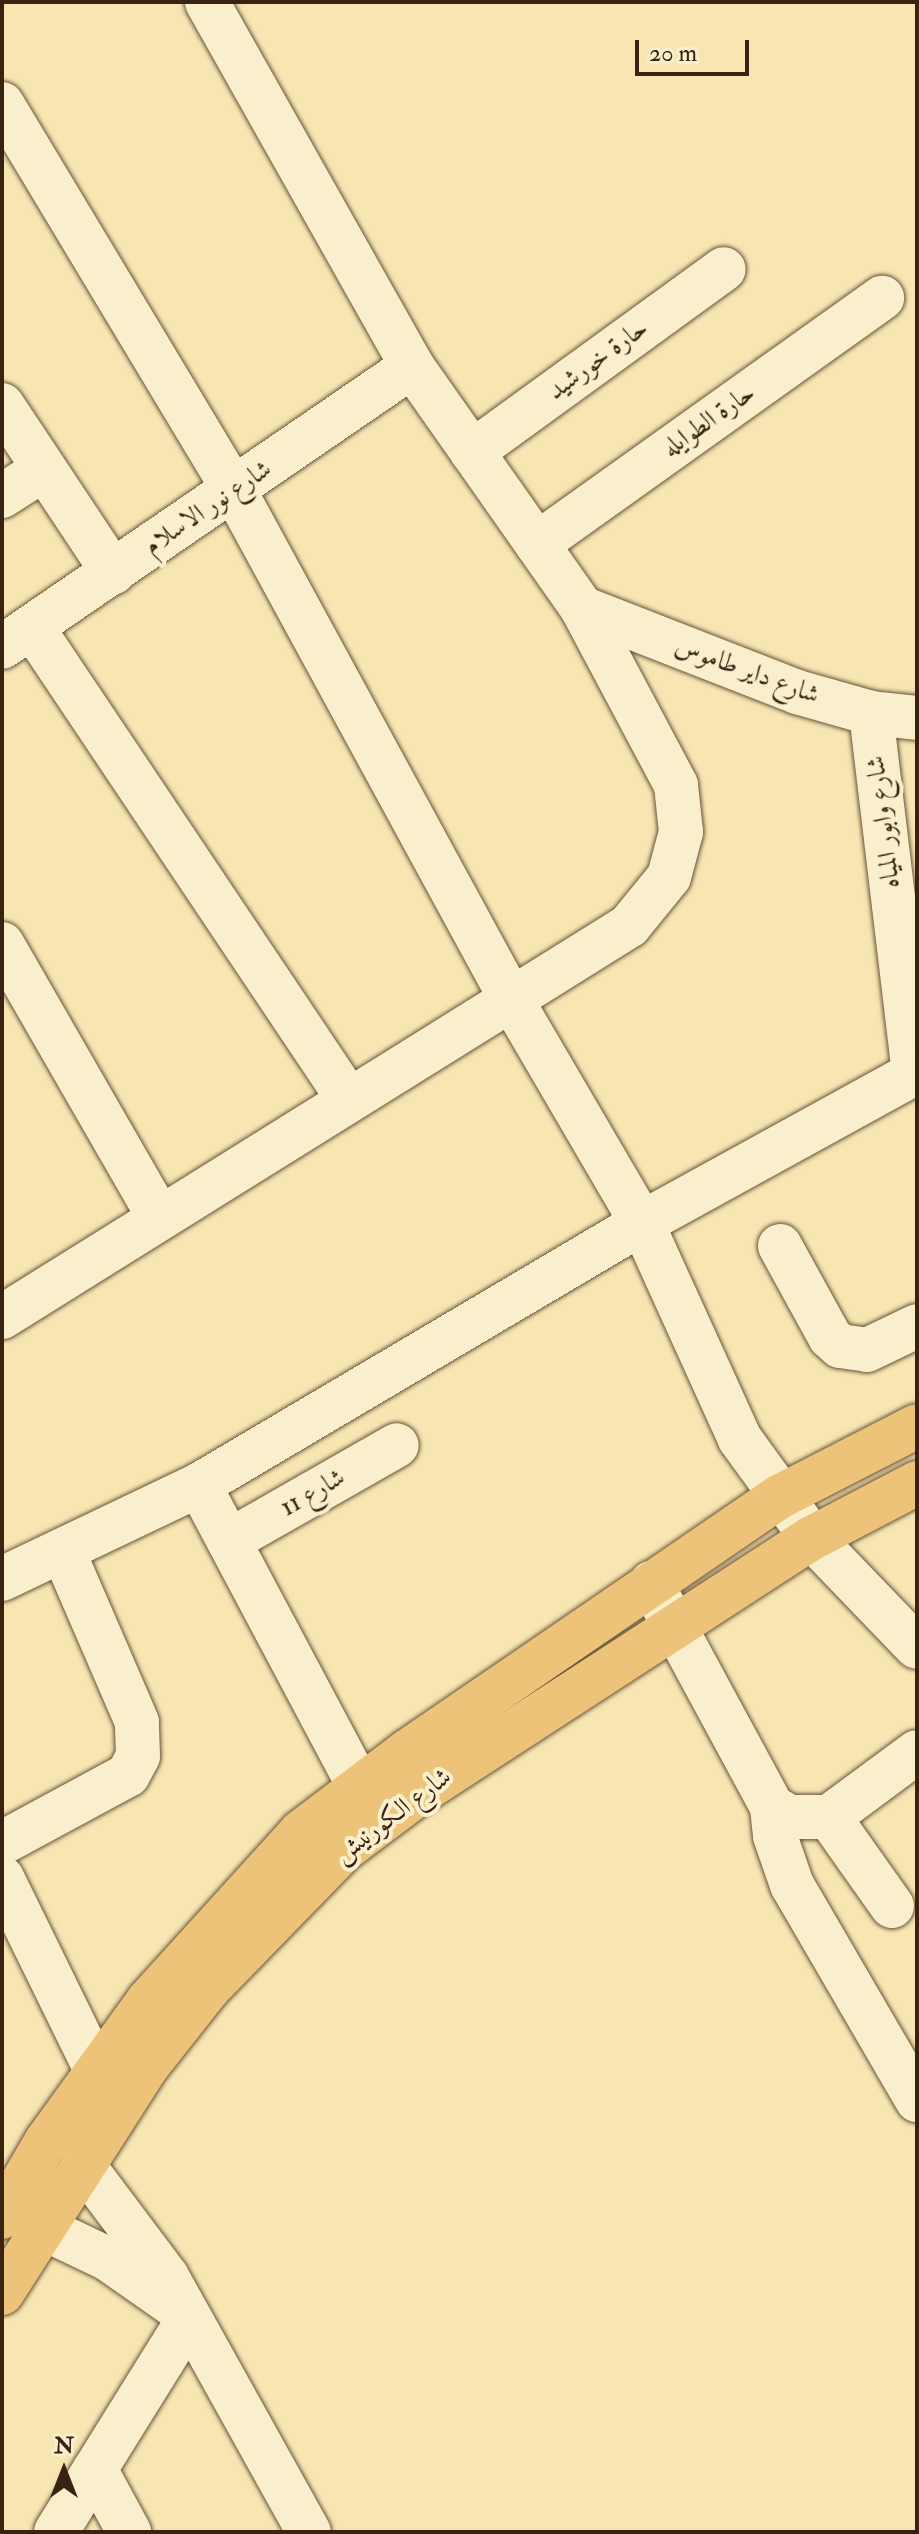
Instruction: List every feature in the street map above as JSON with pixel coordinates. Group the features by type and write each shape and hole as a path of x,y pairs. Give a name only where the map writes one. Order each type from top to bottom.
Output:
{"main road":[{"name":"شارع الكورنيش","path":"2,2293 22,2222 96,2070 247,1886 301,1832 359,1786 779,1497 917,1426"},
{"name":"شارع الكورنيش","path":"22,2222 83,2165 148,2065 208,1989 342,1851 419,1793 812,1538 917,1483"}],"street":[{"path":"2,1317 645,912 677,855 681,820 676,785 582,608 412,366 207,2"},
{"path":"2,104 234,490 511,999 642,1223 740,1439 779,1497 812,1538 917,1647"},
{"name":"حارة خورشيد","path":"472,452 724,269"},
{"name":"حارة الطوايله","path":"537,544 882,298"},
{"name":"شارع نور الاسلام","path":"17,637 412,366"},
{"path":"2,405 113,572"},
{"path":"2,496 44,469"},
{"name":"شارع داير طاموس","path":"582,608 797,692 871,713 917,718"},
{"path":"17,637 349,1100"},
{"name":"شارع وابور المياه","path":"871,713 915,1073"},
{"path":"2,944 159,1217"},
{"path":"2,1579 199,1485 642,1223 915,1073"},
{"path":"780,1246 830,1337 840,1346 867,1350 917,1326"},
{"name":"شارع 11","path":"229,1541 397,1445"},
{"path":"199,1485 359,1786"},
{"path":"63,1551 137,1722 138,1756 128,1775 2,1871 18,1956 96,2070"},
{"path":"651,1583 672,1629 772,1807 775,1836 792,1885 917,2100"},
{"path":"772,1807 790,1817 829,1817 917,1752"},
{"path":"829,1817 892,1906"},
{"path":"83,2165 142,2238 189,2318 304,2531"},
{"path":"22,2222 108,2259 189,2318"},
{"path":"56,2532 189,2318"},
{"path":"95,2469 129,2532"}]}
